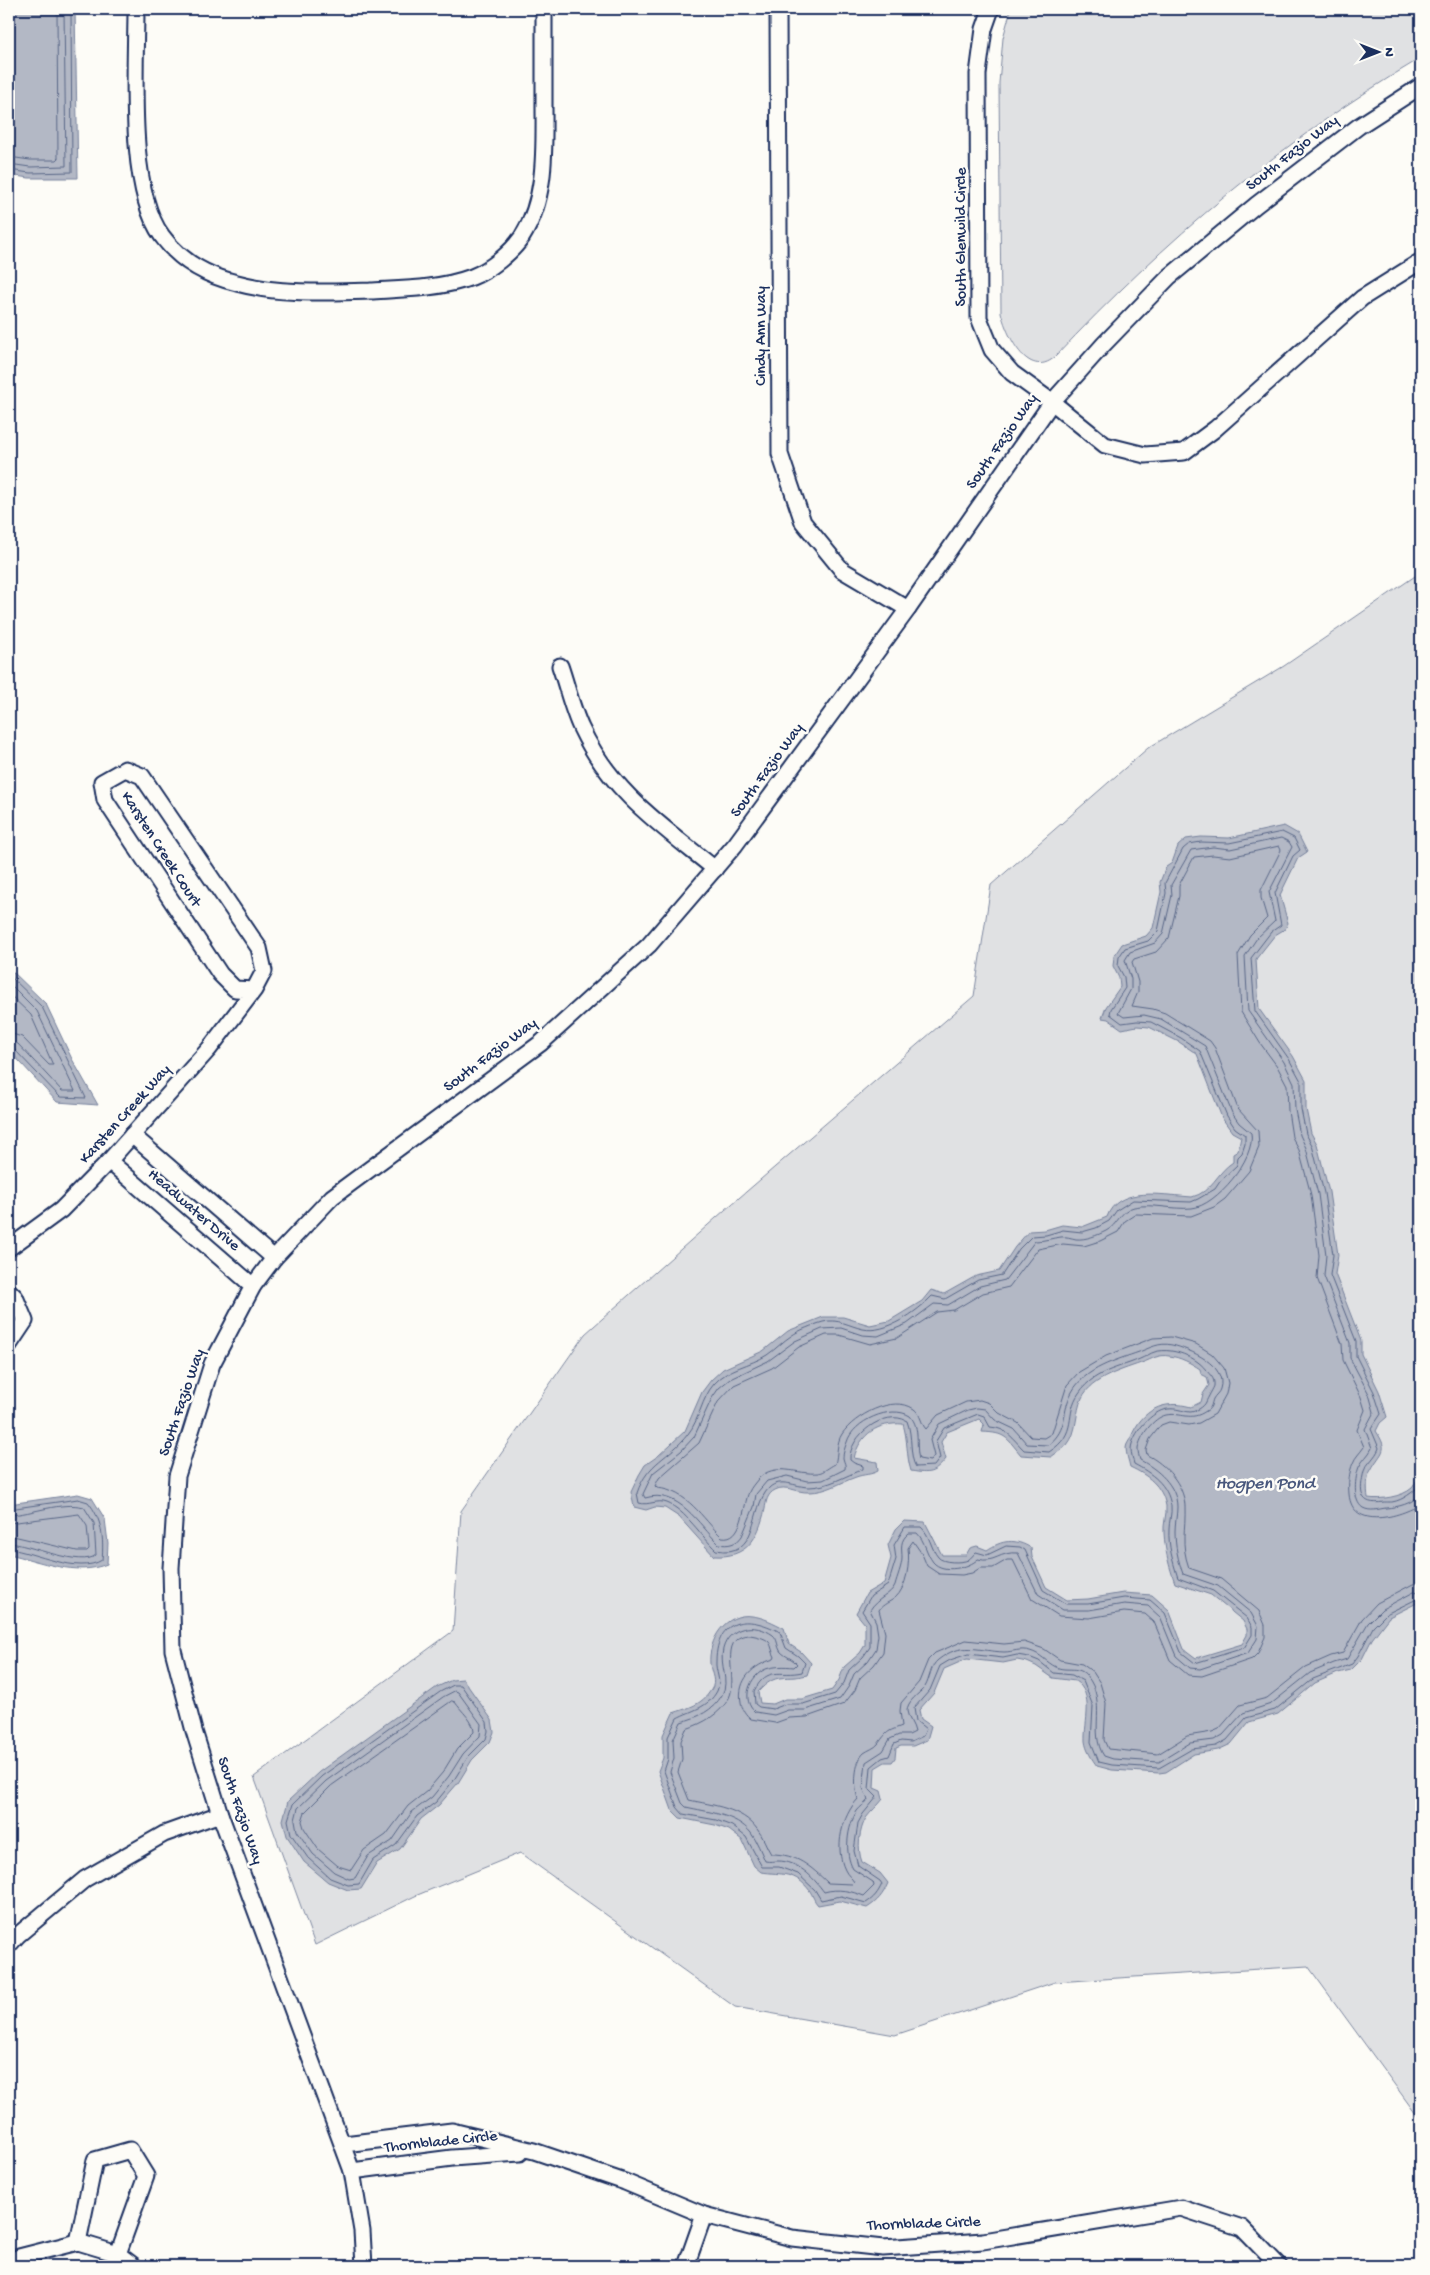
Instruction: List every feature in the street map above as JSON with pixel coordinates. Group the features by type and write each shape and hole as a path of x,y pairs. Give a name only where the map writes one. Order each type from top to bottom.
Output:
{"street":[{"path":"136,9 136,136 140,173 147,205 162,236 182,258 211,274 236,283 290,292 412,289 472,277 497,262 521,238 534,211 544,165 544,9"},
{"name":"Cindy Ann Way","path":"778,9 780,454 803,522 842,570 908,609"},
{"name":"South Glenwild Circle","path":"991,9 984,29 978,74 980,318 992,350 1012,373 1052,402 1104,445 1145,456 1184,452 1215,429 1362,298 1421,260"},
{"name":"South Fazio Way","path":"364,2266 362,2231 352,2171 344,2144 220,1814 194,1731 173,1650 171,1568 177,1476 212,1364 253,1286 274,1258 332,1197 541,1043 649,945 736,845 908,609 1052,402 1104,344 1169,277 1256,205 1359,126 1421,86"},
{"path":"560,666 581,728 599,760 624,793 715,868"},
{"name":"Karsten Creek Court","path":"125,769 142,776 259,948 264,971 254,990 235,989 220,974 105,800 102,782 125,769"},
{"name":"Karsten Creek Way","path":"9,1248 60,1210 109,1161 208,1048 254,990"},
{"name":"Headwater Drive","path":"132,1135 274,1258"},
{"name":"Headwater Drive","path":"109,1161 253,1286"},
{"path":"9,1291 15,1297 25,1320 9,1345"},
{"path":"9,1945 18,1935 85,1879 164,1834 220,1814"},
{"name":"Thornblade Circle","path":"344,2144 452,2131 534,2152 625,2182 704,2215 792,2238 884,2248 983,2241 1181,2208 1242,2228 1278,2266"},
{"path":"78,2242 95,2160 130,2150 146,2176 118,2254"},
{"name":"Thornblade Circle","path":"352,2171 452,2158 534,2152"},
{"path":"686,2266 704,2215"},
{"path":"9,2266 19,2257 78,2242 118,2254 134,2266"}],"shaded area":[{"path":"1011,9 1421,9 1421,58 1370,89 1321,123 1228,194 1139,273 1055,357 1045,363 1035,363 1027,359 1013,342 1001,312 999,83 1003,38"},
{"path":"1421,572 1421,2121 1308,1966 1055,1982 895,2035 735,2007 520,1853 415,1896 315,1945 254,1777 453,1631 461,1511 585,1334 725,1210 974,996 991,885 1148,748 1284,666"}],"water":[{"path":"9,9 75,9 78,178 29,178 9,175"},
{"name":"Hogpen Pond","path":"1284,826 1298,834 1307,852 1298,858 1280,895 1288,923 1285,929 1275,935 1256,959 1259,1009 1293,1056 1306,1080 1306,1109 1311,1133 1317,1144 1329,1192 1338,1255 1335,1274 1361,1341 1361,1354 1379,1391 1387,1417 1380,1423 1376,1431 1383,1443 1383,1448 1381,1455 1368,1476 1368,1498 1379,1499 1397,1496 1408,1491 1421,1480 1421,1601 1389,1617 1372,1639 1362,1659 1351,1670 1338,1673 1315,1683 1278,1714 1249,1722 1231,1744 1218,1750 1194,1754 1166,1772 1159,1773 1112,1770 1097,1766 1088,1751 1085,1741 1087,1701 1085,1693 1075,1681 1053,1678 1036,1666 1017,1660 1003,1663 967,1659 944,1669 934,1693 919,1710 921,1719 931,1726 927,1740 913,1746 896,1748 895,1758 892,1762 885,1762 875,1768 874,1788 881,1791 883,1799 866,1818 862,1828 860,1851 862,1862 880,1873 888,1883 884,1891 867,1908 840,1901 818,1905 810,1891 799,1880 788,1875 761,1872 754,1866 742,1840 729,1830 715,1825 680,1818 672,1810 658,1771 663,1758 663,1735 673,1713 699,1703 713,1687 714,1680 710,1655 715,1637 720,1630 726,1623 742,1616 764,1619 784,1628 789,1644 801,1652 811,1663 807,1675 770,1681 758,1692 760,1703 773,1704 785,1699 802,1699 832,1690 839,1680 844,1667 860,1653 865,1645 865,1624 856,1613 867,1593 884,1583 891,1558 888,1545 896,1529 904,1521 925,1522 942,1555 966,1555 970,1548 977,1546 987,1550 1003,1542 1025,1545 1031,1548 1032,1557 1046,1587 1067,1600 1088,1599 1123,1593 1152,1595 1169,1610 1184,1649 1196,1658 1242,1644 1247,1635 1247,1629 1243,1621 1211,1595 1175,1583 1165,1546 1166,1506 1164,1499 1153,1482 1130,1467 1126,1450 1136,1428 1147,1414 1163,1406 1181,1405 1191,1407 1201,1402 1203,1394 1209,1385 1207,1377 1201,1374 1200,1369 1189,1363 1165,1356 1156,1357 1109,1375 1086,1391 1080,1404 1071,1440 1051,1457 1021,1455 1005,1437 996,1433 982,1432 984,1424 979,1419 947,1432 941,1442 946,1459 938,1468 931,1472 911,1471 903,1424 886,1425 871,1431 866,1436 861,1442 854,1458 877,1462 878,1471 815,1492 787,1488 775,1490 767,1498 762,1520 754,1538 743,1550 725,1556 714,1556 679,1517 665,1508 655,1507 646,1510 634,1507 631,1492 645,1465 658,1456 685,1431 702,1392 711,1380 723,1369 763,1351 788,1331 823,1317 843,1317 870,1325 889,1321 922,1301 931,1290 944,1294 976,1276 999,1271 1015,1247 1029,1231 1045,1230 1062,1225 1082,1227 1107,1217 1119,1201 1128,1197 1160,1194 1192,1197 1205,1191 1210,1186 1227,1166 1233,1162 1233,1154 1238,1151 1241,1137 1232,1132 1222,1118 1197,1054 1179,1042 1149,1027 1137,1026 1122,1029 1108,1019 1102,1018 1106,1007 1120,987 1119,978 1113,966 1114,956 1122,944 1146,936 1153,928 1161,892 1160,882 1166,867 1172,863 1178,846 1186,839 1201,837 1229,838"},
{"path":"9,968 46,1004 72,1059 98,1105 57,1102 9,1050"},
{"path":"78,1494 92,1498 105,1519 108,1543 107,1564 95,1568 71,1568 45,1564 9,1554 9,1504"},
{"path":"463,1679 492,1720 494,1732 490,1742 472,1760 458,1783 439,1805 421,1819 400,1849 377,1863 361,1889 348,1890 328,1882 304,1862 287,1836 283,1820 288,1801 319,1772 437,1687 452,1680"}]}
